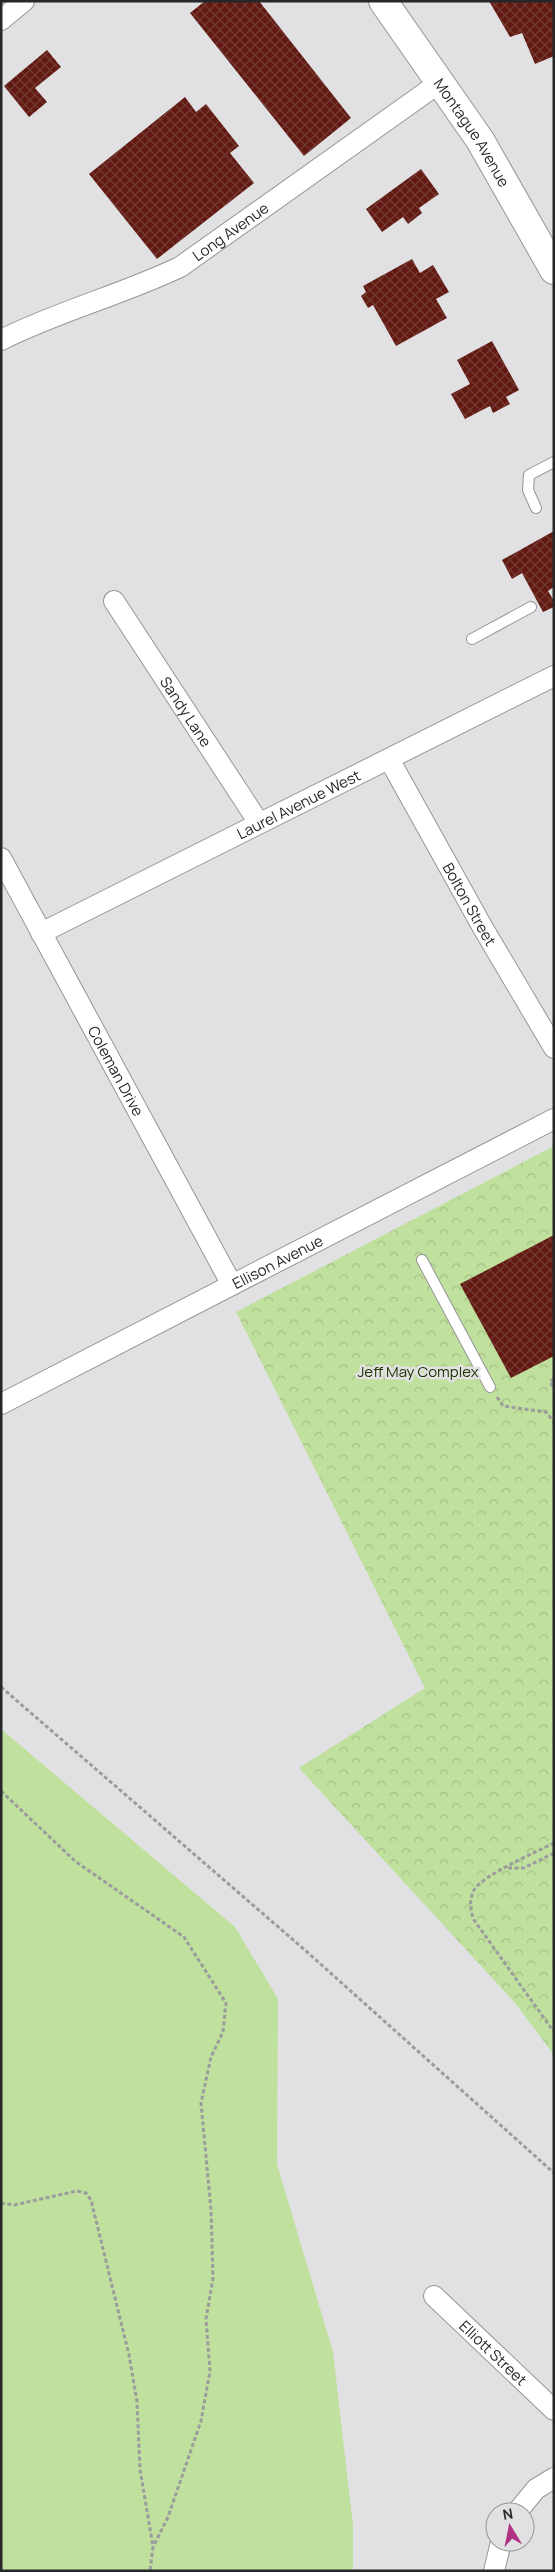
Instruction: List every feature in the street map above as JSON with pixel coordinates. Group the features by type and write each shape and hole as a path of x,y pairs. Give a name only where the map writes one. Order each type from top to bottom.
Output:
{"main road":[{"name":"Montague Avenue","path":"382,1 480,140 554,270"}],"street":[{"path":"1,20 24,1"},
{"name":"Long Avenue","path":"1,340 33,324 142,285 180,267 439,83"},
{"name":"Sandy Lane","path":"114,601 259,823"},
{"name":"Laurel Avenue West","path":"41,933 554,676"},
{"name":"Bolton Street","path":"389,758 479,920 554,1048"},
{"name":"Coleman Drive","path":"1,858 232,1284"},
{"name":"Ellison Avenue","path":"1,1404 554,1119"},
{"name":"Elliott Street","path":"434,2296 554,2410"},
{"path":"525,2502 536,2489 554,2478"},
{"path":"494,2571 499,2552"}],"lane":[{"path":"536,508 528,490 529,475 554,462"},
{"path":"472,639 532,607"},
{"path":"422,1260 490,1387"}],"path":[{"path":"554,1378 550,1380 554,1389"},
{"path":"490,1387 503,1406 546,1412 554,1422"},
{"path":"1,1687 299,1945 554,2174"},
{"path":"1,1791 75,1861 184,1937 226,2003 223,2032 211,2057 201,2103 213,2278 206,2319 210,2371 201,2421 168,2516 153,2547"},
{"path":"554,1843 484,1880 475,1890 471,1911 474,1920 554,2032"},
{"path":"506,1868 524,1868 554,1853"},
{"path":"1,2203 14,2205 77,2191 86,2193 91,2200 129,2354 137,2402 140,2468 153,2547 150,2571"}],"green space":[{"name":"Jeff May Complex","path":"554,1146 554,2055 515,2003 299,1768 425,1688 236,1312"},
{"path":"1,1729 235,1927 278,1999 277,2164 333,2352 353,2526 353,2571 1,2571"}],"building":[{"path":"205,1 259,1 351,118 304,156 190,13"},
{"path":"489,1 554,1 554,56 535,64 522,33 510,37"},
{"path":"47,50 61,67 35,88 47,102 29,117 4,86"},
{"path":"185,97 196,112 206,104 239,146 230,153 254,183 157,259 89,174"},
{"path":"421,169 439,194 419,208 422,213 408,224 403,217 382,232 366,209"},
{"path":"412,259 420,273 433,265 449,292 436,299 447,318 396,346 373,305 368,308 361,296 366,292 363,286"},
{"path":"492,341 519,390 506,397 510,404 493,413 490,406 465,419 451,394 470,384 457,360"},
{"path":"554,531 554,587 548,591 554,601 554,607 543,612 522,573 512,579 502,560"},
{"path":"554,1235 554,1356 511,1378 460,1284"}]}
